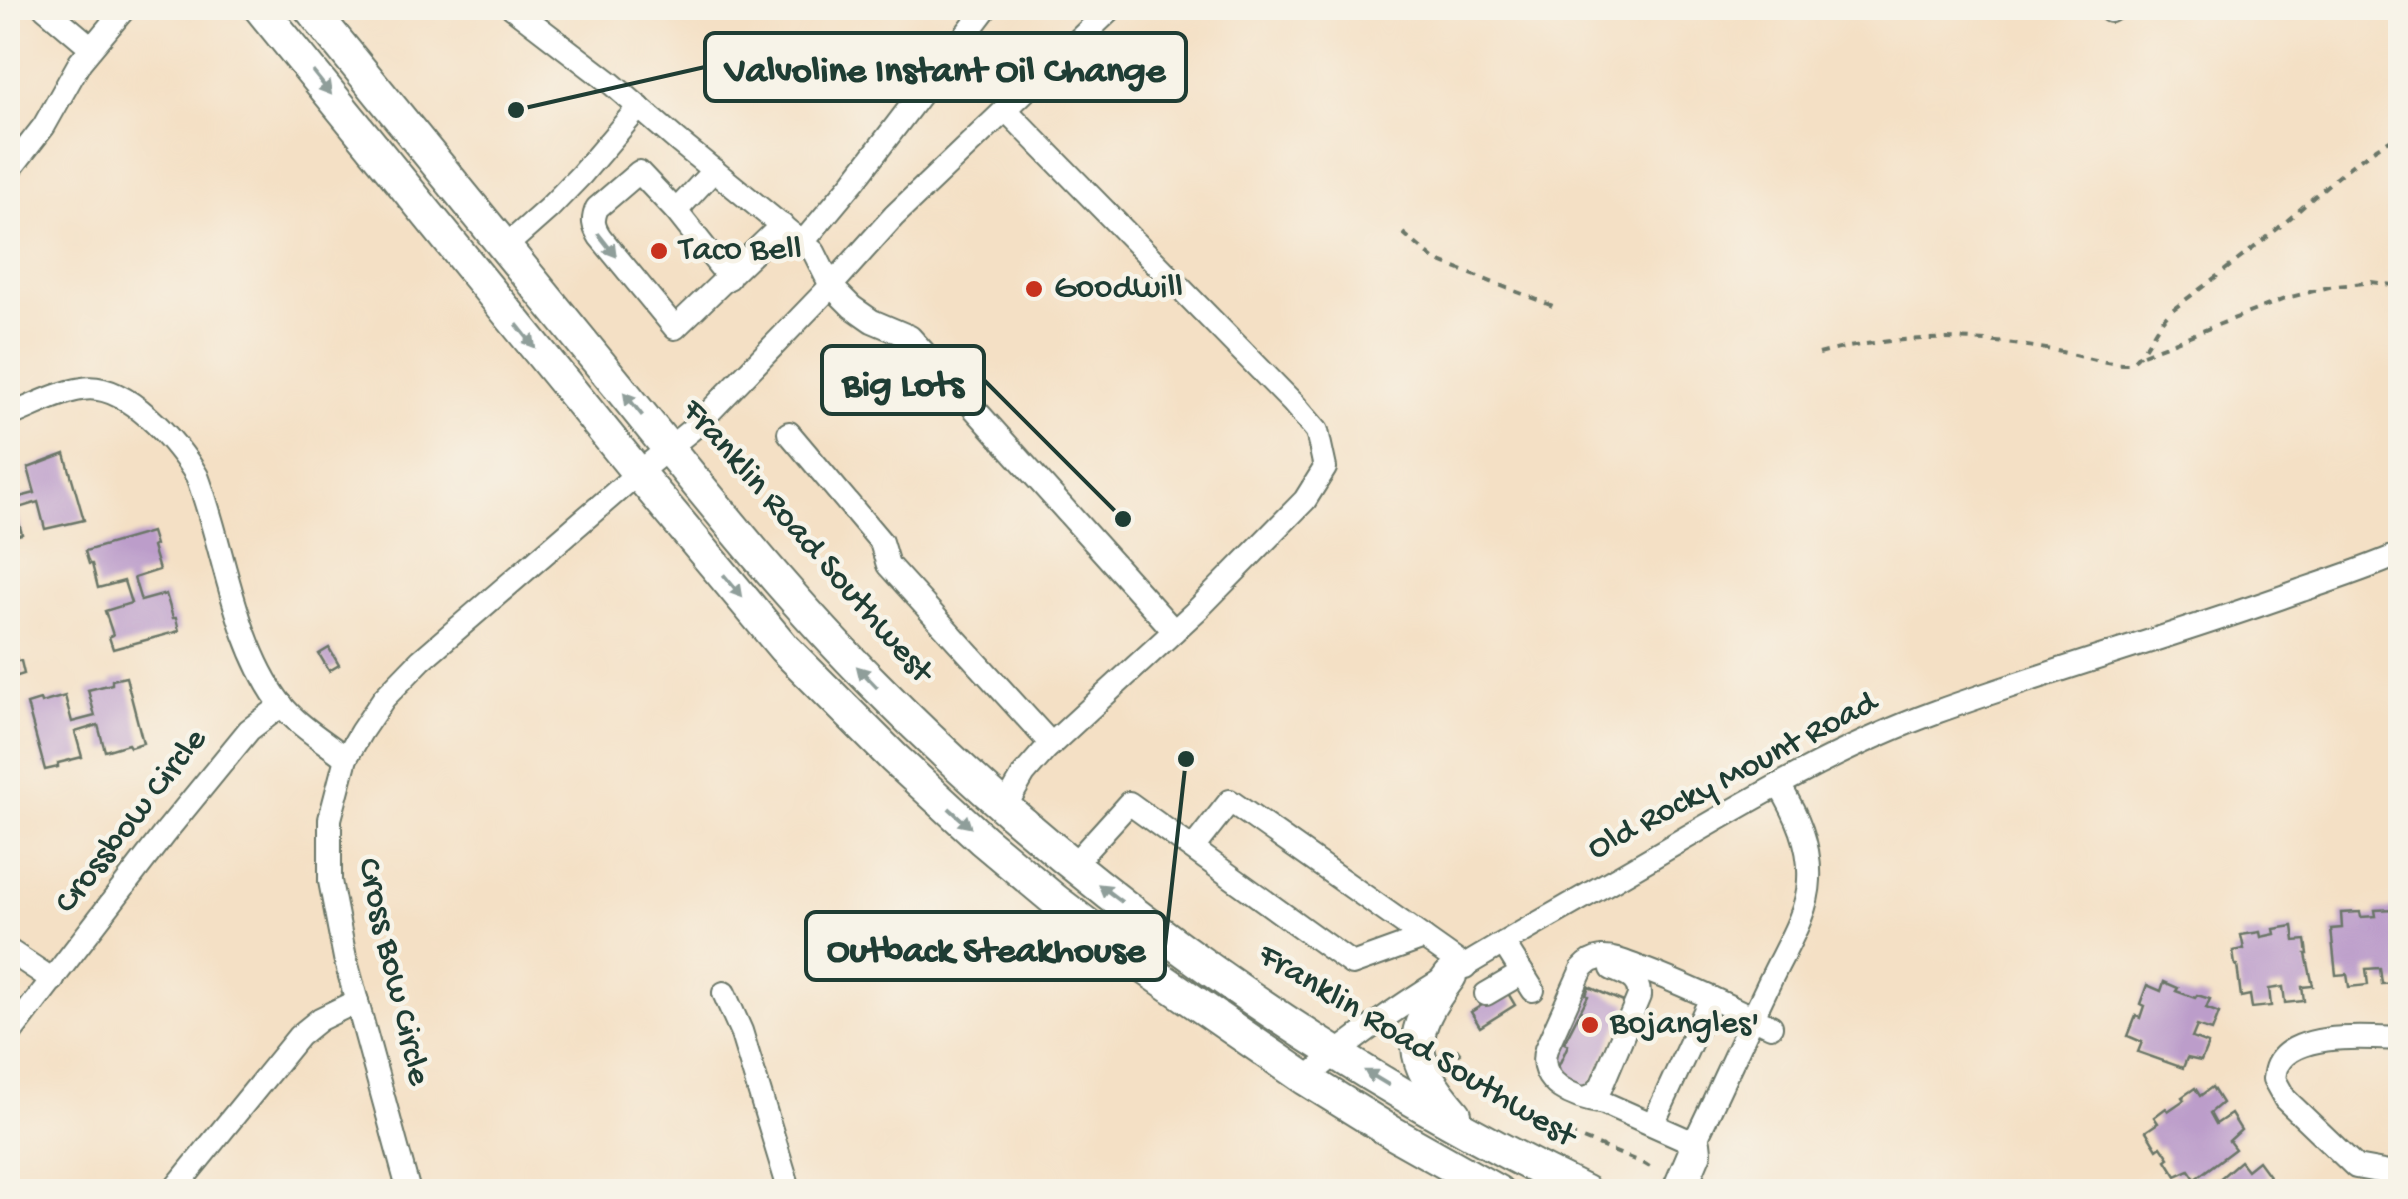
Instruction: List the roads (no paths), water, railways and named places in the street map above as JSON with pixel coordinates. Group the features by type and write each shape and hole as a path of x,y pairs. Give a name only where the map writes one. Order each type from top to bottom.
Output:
{"highway":[{"path":"260,8 784,648 894,758 970,828 1116,947 1306,1079 1498,1192"},
{"name":"Franklin Road Southwest","path":"321,15 669,449 804,610 875,686 1073,865 1240,991 1336,1053 1517,1159 1585,1192"},
{"path":"1458,971 1427,1009 1418,1059 1434,1090 1472,1132"},
{"path":"1671,1184 1701,1142"}],"street":[{"path":"45,8 91,47"},
{"path":"8,172 44,126 91,47 125,8"},
{"path":"513,8 803,242 814,252 831,286 852,307 910,338 1174,631"},
{"path":"803,242 986,8"},
{"name":"Cross Bow Circle","path":"410,1192 345,958 330,881 330,819 346,758 384,698 421,660 696,426 894,216 1112,8"},
{"path":"505,247 582,175 639,107"},
{"path":"1005,109 1293,403 1317,431 1325,468 1304,500 1174,631 1050,744 1024,774 1005,807"},
{"path":"676,211 714,170"},
{"path":"729,278 639,172 597,208 594,226 676,328 729,278 782,225"},
{"path":"8,416 81,389 97,388 112,392 142,412 168,436 197,476 248,641 263,674 296,720 346,758"},
{"path":"789,432 881,542 888,565 1050,744"},
{"name":"Old Rocky Mount Road","path":"1306,1079 1336,1053 1458,971 1779,785 1861,743 1932,713 2240,613 2400,554"},
{"name":"Crossbow Circle","path":"8,1038 249,730 282,705"},
{"path":"1762,1022 1665,976 1610,958 1597,959 1582,969 1544,1055 1544,1069 1554,1084 1701,1142 1762,1022 1810,882 1803,834 1779,785"},
{"path":"1193,848 1230,802 1424,938 1458,971"},
{"path":"1073,865 1129,804 1352,964 1424,938"},
{"path":"1486,994 1528,982 1504,944"},
{"path":"8,950 53,980"},
{"path":"1554,1084 1550,1072 1554,1057 1590,976 1606,969 1627,975 1639,988 1638,1001 1593,1096 1595,1100"},
{"path":"1595,1100 1665,976"},
{"path":"724,993 741,1031 790,1192"},
{"path":"1652,1124 1711,998"},
{"path":"172,1192 300,1036 320,1019 357,1001"},
{"path":"2400,1039 2344,1037 2297,1046 2278,1062 2274,1080 2285,1099 2356,1167 2400,1176"}],"place":[{"name":"Valvoline Instant Oil Change","path":"516,110"},
{"name":"Taco Bell","path":"659,251"},
{"name":"Goodwill","path":"1034,289"},
{"name":"Big Lots","path":"1123,519"},
{"name":"Outback Steakhouse","path":"1186,759"},
{"name":"Bojangles'","path":"1590,1025"}]}
